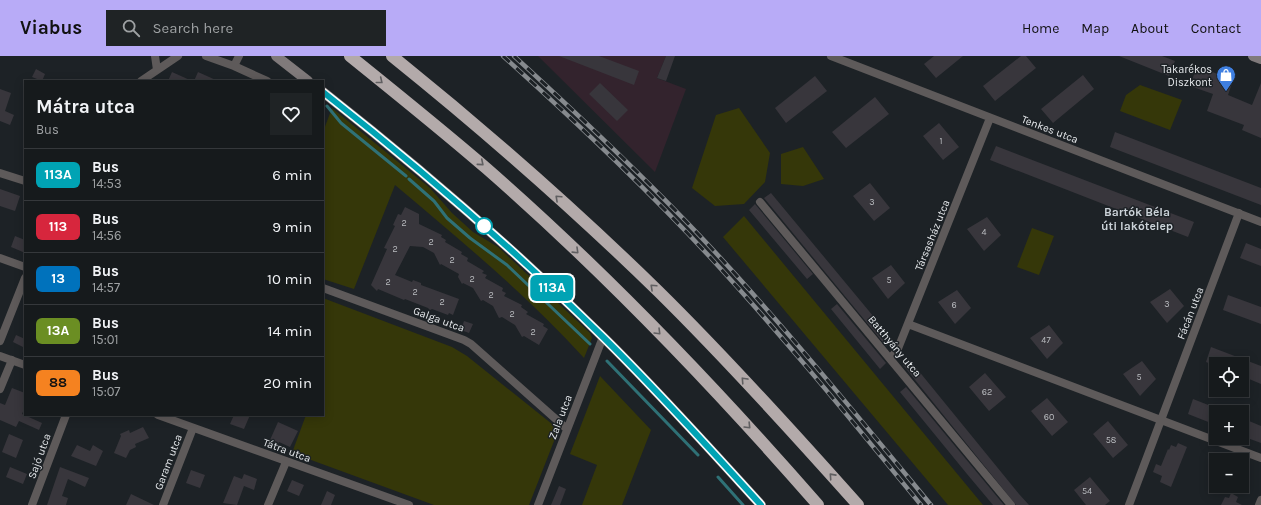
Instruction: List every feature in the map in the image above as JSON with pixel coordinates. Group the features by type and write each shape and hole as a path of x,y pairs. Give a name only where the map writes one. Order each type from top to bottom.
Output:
{"highway":[{"path":"350,56 486,168 580,255 660,335 763,442 818,505"},
{"path":"392,56 550,190 657,290 744,380 858,505"}],"street":[{"path":"155,56 156,70"},
{"path":"142,80 178,56"},
{"path":"206,56 234,66 265,80"},
{"path":"234,66 239,56"},
{"path":"276,56 307,80"},
{"name":"Tenkes utca","path":"831,56 1261,222"},
{"path":"1253,56 1261,59"},
{"path":"324,93 416,167 483,225 603,337 680,416 761,505"},
{"name":"Társasház utca","path":"890,358 897,351 990,118"},
{"path":"0,173 24,181"},
{"name":"Batthyány utca","path":"760,202 1011,505"},
{"name":"Fácán utca","path":"1162,420 1239,213"},
{"path":"0,258 24,267"},
{"path":"0,341 24,281"},
{"name":"Galga utca","path":"324,288 471,344 567,429"},
{"path":"908,324 1261,458"},
{"name":"Zala utca","path":"538,505 603,337"},
{"path":"0,356 24,365"},
{"path":"0,389 12,360"},
{"name":"Sajó utca","path":"32,505 66,416"},
{"name":"Tátra utca","path":"161,416 410,505"},
{"path":"1129,505 1162,420"},
{"name":"Garam utca","path":"163,505 193,428"},
{"path":"268,505 286,462"},
{"path":"1259,505 1261,500"}],"shaded area":[{"path":"538,56 666,56 657,78 686,89 655,172"},
{"path":"1140,85 1182,100 1170,130 1120,111 1126,95"},
{"path":"332,108 430,188 452,213 473,232 498,247 590,333 592,338 584,358 540,312 516,290 395,185 354,289 324,279 324,129"},
{"path":"739,108 770,153 765,182 744,204 715,206 692,188 716,115"},
{"path":"803,147 824,179 803,186 781,184 781,154"},
{"path":"744,216 983,505 948,505 723,237"},
{"path":"1032,228 1054,236 1039,275 1017,267"},
{"path":"324,298 452,347 467,356 552,424 556,431 556,436 529,505 434,505 292,453 306,416 324,416"},
{"path":"600,376 651,430 622,505 582,505 597,465 570,454"}],"building":[{"path":"559,56 599,56 639,71 634,85"},
{"path":"666,56 675,56 666,81 657,78"},
{"path":"934,56 963,56 936,78 924,64"},
{"path":"1021,56 1026,56 1036,68 995,101 983,86"},
{"path":"1119,56 1162,56 1175,61 1169,76"},
{"path":"1197,66 1233,80 1228,95 1252,105 1261,83 1261,138 1242,130 1244,125 1207,111 1213,94 1190,86"},
{"path":"36,69 45,74 42,80 32,77"},
{"path":"172,72 190,80 168,80"},
{"path":"198,72 216,80 194,80"},
{"path":"1083,75 1094,89 1053,123 1041,109"},
{"path":"815,76 827,91 786,123 775,108"},
{"path":"600,83 628,110 617,121 589,94"},
{"path":"0,89 11,93 5,111 14,115 10,125 0,121"},
{"path":"875,97 889,114 846,148 832,132"},
{"path":"939,123 959,147 943,160 923,136"},
{"path":"1115,132 1261,188 1261,205 1110,147"},
{"path":"996,146 1194,222 1188,237 990,160"},
{"path":"870,183 890,208 874,221 853,196"},
{"path":"0,189 20,196 15,211 0,206"},
{"path":"771,193 893,340 886,346 764,198"},
{"path":"755,204 813,274 807,279 749,210"},
{"path":"405,207 419,214 419,224 442,235 441,237 446,240 445,242 462,252 461,254 468,258 467,261 484,271 482,273 487,275 485,278 503,288 502,291 506,293 504,296 522,305 521,307 528,312 526,314 544,324 543,326 548,329 539,345 524,336 522,337 515,325 502,317 499,318 493,306 483,300 481,301 473,288 463,283 462,284 458,277 459,274 441,264 440,265 434,253 423,247 410,246 395,275 412,282 413,280 421,283 421,285 459,299 453,315 449,313 448,315 432,309 430,310 378,289 377,291 371,285 387,249 384,248 395,226 393,225 398,214 401,215"},
{"path":"987,217 1001,235 984,251 967,229"},
{"path":"15,236 24,240 23,252 11,247"},
{"path":"1246,243 1261,249 1261,266 1240,258"},
{"path":"891,265 905,283 888,299 872,278"},
{"path":"1170,289 1184,306 1167,323 1150,302"},
{"path":"957,290 971,308 955,324 938,302"},
{"path":"1228,295 1261,307 1261,324 1223,310"},
{"path":"837,304 886,363 880,369 831,309"},
{"path":"464,321 473,324 469,333 461,330"},
{"path":"1049,325 1063,343 1047,359 1030,338"},
{"path":"16,335 24,339 24,348 13,342"},
{"path":"1211,347 1237,357 1209,357 1209,363 1206,362"},
{"path":"909,359 1029,505 1016,505 903,365"},
{"path":"1142,361 1156,379 1140,396 1123,374"},
{"path":"1249,361 1261,366 1261,384 1249,379"},
{"path":"985,373 1006,397 989,411 969,387"},
{"path":"906,387 1004,505 993,505 967,474 900,392"},
{"path":"12,388 24,393 24,409 22,414 42,423 39,430 19,421 16,427 0,420 0,403 5,405"},
{"path":"1047,398 1068,422 1052,436 1031,411"},
{"path":"1193,399 1209,405 1209,422 1188,414"},
{"path":"234,416 250,416 244,429 230,424"},
{"path":"1108,421 1128,445 1113,458 1093,434"},
{"path":"1249,421 1261,426 1261,443 1249,439"},
{"path":"278,422 298,431 290,447 270,440"},
{"path":"143,427 149,438 135,444 136,447 130,450 126,458 114,453 121,436 120,434 129,430 130,433"},
{"path":"9,434 23,440 16,458 2,452"},
{"path":"1178,443 1187,447 1171,487 1160,482 1162,476 1153,472 1156,464 1161,466 1171,445 1176,447"},
{"path":"77,445 90,451 93,445 103,451 96,466 71,456"},
{"path":"10,467 27,474 23,484 6,477"},
{"path":"60,467 89,478 85,487 68,479 62,496 68,498 66,505 47,505"},
{"path":"191,470 205,475 200,488 186,483"},
{"path":"244,474 257,479 254,490 244,486 237,505 223,503 234,476 242,479"},
{"path":"1090,477 1110,501 1105,505 1086,505 1074,490"},
{"path":"292,480 304,485 299,496 287,491"},
{"path":"559,486 566,489 560,505 551,505"},
{"path":"327,491 335,495 331,505 321,505"},
{"path":"1231,493 1238,497 1236,502 1242,505 1221,505 1225,497 1229,498"},
{"path":"131,494 154,505 126,505"}],"waterway":[{"path":"327,106 341,123 406,176"},
{"path":"409,179 434,201 447,218 470,238 507,265 590,344"},
{"path":"607,361 698,455"},
{"path":"718,477 743,505"}],"railway":[{"path":"503,56 556,104 659,204 737,286 843,410 921,505"},
{"path":"514,56 616,152 715,252 798,345 931,505"}],"bus line":[{"name":"113A","path":"324,93 416,167 542,279 603,337 680,416 761,505"}],"place":[{"name":"Takarékos Diszkont","path":"1226,92"}],"district":[{"name":"Bartók Béla úti lakótelep","path":"1137,219"}]}
